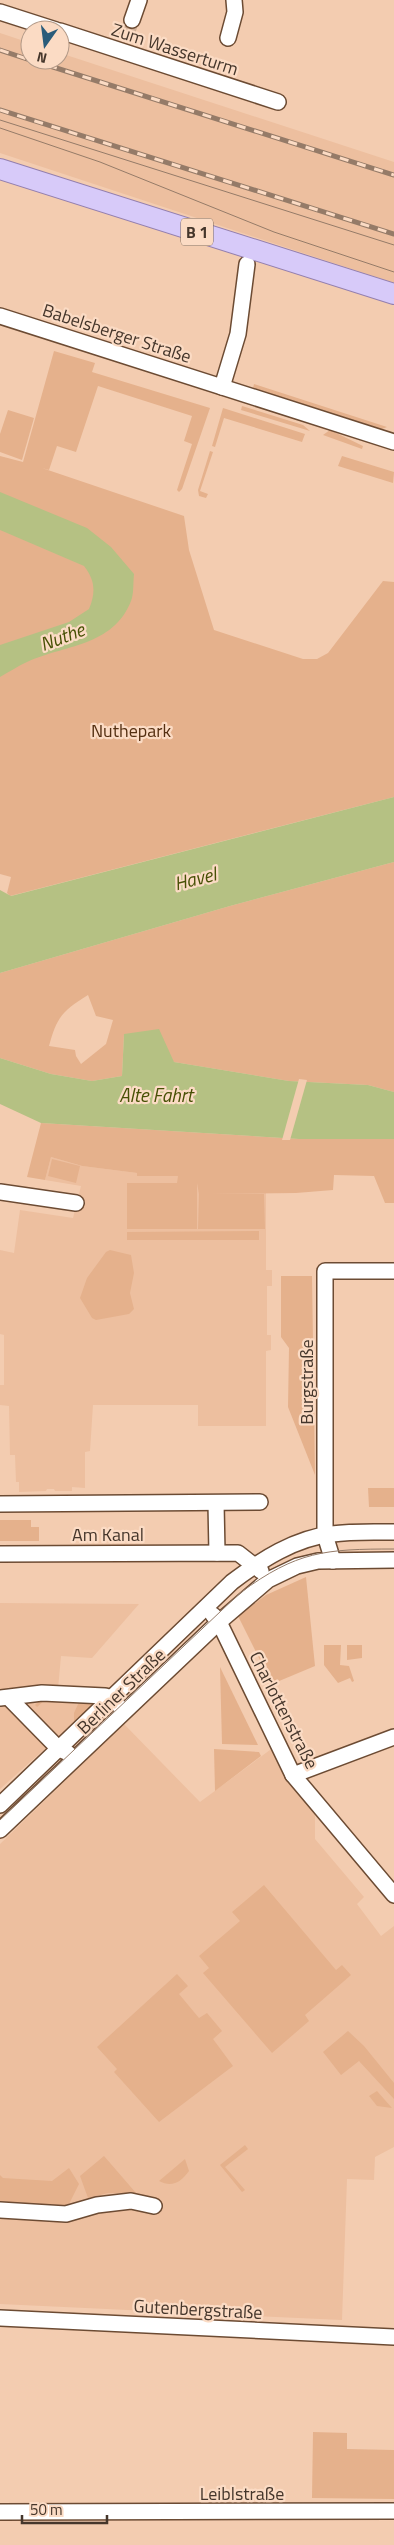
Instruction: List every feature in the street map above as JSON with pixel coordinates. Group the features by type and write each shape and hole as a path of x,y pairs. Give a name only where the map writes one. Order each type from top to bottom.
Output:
{"main road":[{"name":"B 1","path":"0,169 394,294"}],"street":[{"path":"132,20 139,0"},
{"path":"228,38 235,12 234,0"},
{"path":"0,12 25,20"},
{"name":"Zum Wasserturm","path":"70,33 123,45 278,102"},
{"path":"222,387 238,334 247,264"},
{"name":"Babelsberger Straße","path":"0,316 394,442"},
{"path":"0,1192 76,1203"},
{"name":"Burgstraße","path":"333,1561 325,1535 325,1271 394,1271"},
{"name":"Am Kanal","path":"0,1504 260,1502"},
{"path":"216,1503 217,1553"},
{"path":"254,1565 288,1547 325,1535 394,1532"},
{"name":"Am Kanal","path":"0,1554 238,1553 254,1565 268,1580"},
{"path":"268,1580 297,1566 333,1561 394,1560"},
{"name":"Berliner Straße","path":"0,1805 232,1582 254,1565"},
{"name":"Berliner Straße","path":"0,1830 219,1622 268,1580"},
{"name":"Charlottenstraße","path":"206,1607 219,1622 293,1775 394,1895"},
{"path":"4,1698 42,1693 112,1698 124,1712"},
{"path":"4,1698 59,1749 67,1753 84,1752"},
{"path":"293,1775 394,1737"},
{"path":"0,2210 66,2214 97,2205 131,2201 154,2206"},
{"name":"Gutenbergstraße","path":"0,2318 394,2337"},
{"name":"Leiblstraße","path":"0,2512 394,2511"}],"shaded area":[{"path":"0,33 20,40 20,70 70,70 70,56 394,162 394,283 0,153"},
{"path":"51,1157 82,1166 137,1173 137,1176 178,1176 178,1183 199,1183 199,1193 266,1193 266,1270 272,1270 272,1286 267,1286 267,1335 271,1335 271,1350 266,1351 266,1426 198,1426 198,1405 93,1405 90,1451 85,1452 85,1488 72,1487 72,1491 47,1489 46,1491 19,1492 19,1482 16,1482 15,1455 10,1455 9,1406 0,1405 0,1385 4,1385 4,1335 0,1334 0,1250 14,1253 20,1210 73,1218 81,1186 45,1180"},
{"path":"0,1603 139,1604 92,1658 61,1656 58,1689 98,1701 0,1789"},
{"path":"124,1724 200,1802 274,1747 315,1813 315,1839 364,1897 357,1904 381,1936 394,1926 394,2147 375,2157 374,2180 347,2179 342,2320 0,2304 0,1844"}],"green space":[{"name":"Nuthepark","path":"54,351 95,363 92,372 210,408 182,489 179,492 177,490 192,444 184,441 192,416 98,386 76,452 57,446 49,470 42,468 184,516 189,550 214,630 303,659 317,659 328,653 383,581 394,582 394,797 10,896 7,893 11,877 0,874 0,456 23,462"},
{"path":"254,384 387,427 382,429 253,388"},
{"path":"242,406 303,425 310,431 241,410"},
{"path":"223,408 305,434 302,442 224,418 215,447 212,446"},
{"path":"8,410 34,418 22,460 0,452 0,434"},
{"path":"330,430 363,446 362,449 323,435"},
{"path":"210,451 213,452 200,491 208,494 206,498 199,496 198,490"},
{"path":"342,456 394,472 393,483 338,466"},
{"path":"394,862 394,1092 368,1085 289,1081 174,1062 124,1034 122,1076 92,1081 51,1074 0,1058 0,973 230,906","holes":["88,995 96,1016 113,1020 106,1044 81,1064 75,1050 49,1046 58,1021 66,1011"]},
{"path":"41,1123 299,1139 394,1139 394,1203 385,1203 374,1176 334,1175 333,1190 296,1193 209,1194 264,1194 265,1229 198,1229 199,1194 197,1183 197,1229 127,1229 127,1183 177,1183 178,1176 137,1176 137,1173 82,1166 51,1157 45,1180 27,1177"},
{"path":"52,1159 80,1166 76,1183 48,1176"},
{"path":"259,1231 259,1240 127,1240 127,1232"},
{"path":"110,1250 131,1255 134,1273 130,1293 134,1309 129,1314 96,1320 92,1318 80,1298 87,1278 106,1252"},
{"path":"281,1276 312,1276 315,1475 288,1407 289,1348 281,1337"},
{"path":"368,1488 394,1488 394,1507 369,1507"},
{"path":"0,1520 31,1520 31,1527 39,1527 39,1541 0,1541"},
{"path":"306,1577 315,1666 272,1684 238,1616 266,1595"},
{"path":"324,1645 341,1645 340,1665 349,1666 354,1681 352,1682 350,1678 338,1683 324,1665"},
{"path":"347,1645 362,1645 362,1658 347,1660"},
{"path":"220,1667 258,1745 222,1744"},
{"path":"43,1697 98,1701 74,1723 74,1713 79,1702 45,1700 37,1707 35,1705"},
{"path":"214,1749 259,1752 261,1756 215,1791"},
{"path":"264,1885 336,1970 342,1965 351,1975 305,2015 309,2021 272,2053 203,1973 209,1968 199,1956 240,1921 232,1912"},
{"path":"177,1974 188,1986 179,1994 199,2018 207,2013 222,2031 213,2039 233,2066 159,2122 114,2072 117,2069 97,2047"},
{"path":"348,2031 364,2046 394,2083 394,2099 359,2061 341,2075 323,2052"},
{"path":"377,2091 392,2108 377,2106 369,2096"},
{"path":"245,2145 248,2149 225,2167 245,2190 242,2192 220,2165"},
{"path":"104,2156 136,2193 108,2193 88,2198 80,2176"},
{"path":"185,2159 189,2171 183,2178 172,2184 159,2181"},
{"path":"69,2168 79,2184 67,2208 0,2204 0,2175 3,2178 52,2181"},
{"path":"313,2432 347,2433 347,2449 394,2450 394,2499 312,2498"}],"water":[{"name":"Nuthe","path":"0,492 87,528 111,547 134,574 131,601 123,616 112,628 86,642 27,662 0,677 0,645 69,622 89,609 93,597 93,586 84,566 0,530"},
{"name":"Havel","path":"394,797 394,862 230,906 0,973 0,890 11,896"},
{"name":"Alte Fahrt","path":"159,1029 174,1062 289,1081 368,1085 394,1092 394,1139 299,1139 41,1123 0,1104 0,1058 51,1074 92,1081 122,1076 124,1034"}],"pier":[{"path":"299,1079 307,1080 290,1140 282,1140"}],"tunnel":[{"path":"125,39 132,20"}],"tram line":[{"path":"0,120 394,245"},
{"path":"0,128 100,162 274,232 394,272"},
{"path":"0,1820 240,1593 260,1579 278,1568 312,1555 349,1550 394,1549"}],"railway":[{"path":"0,50 20,57"},
{"path":"63,70 394,175"},
{"path":"0,110 394,234"}]}
